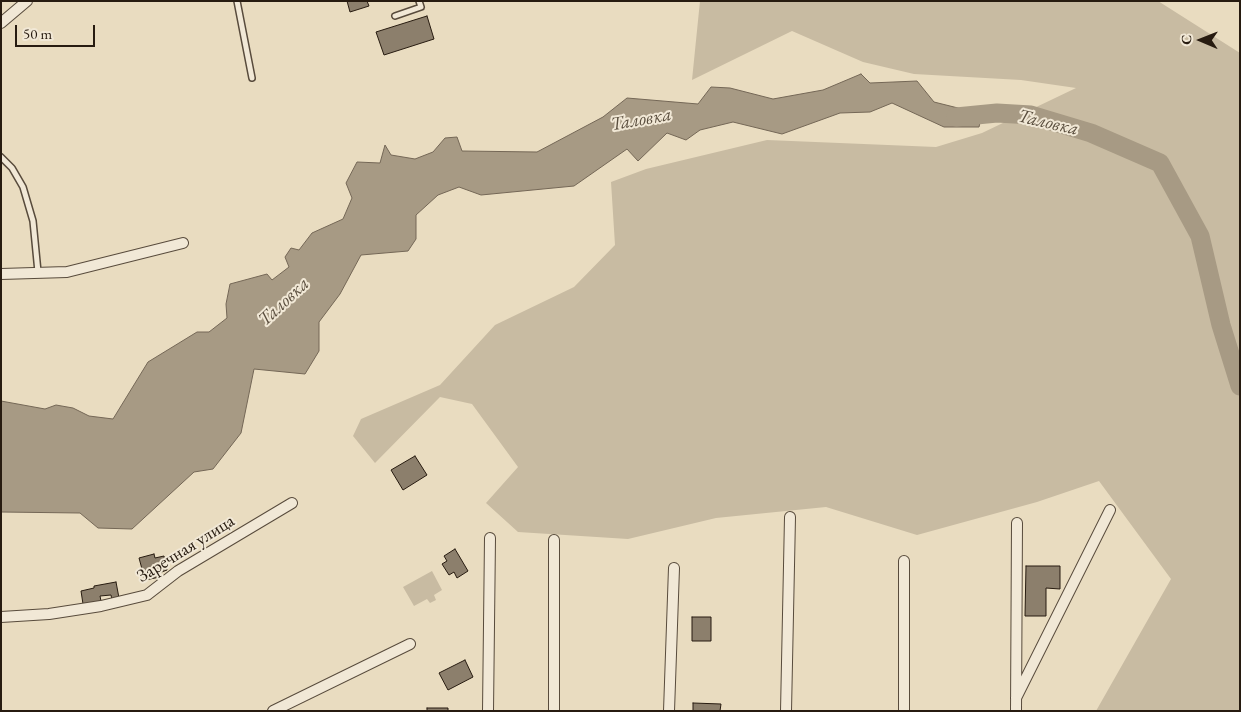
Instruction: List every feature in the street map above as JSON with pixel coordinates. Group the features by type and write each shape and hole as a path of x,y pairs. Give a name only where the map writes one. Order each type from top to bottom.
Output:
{"street":[{"path":"1,23 27,1"},
{"path":"1,274 67,272 184,243"},
{"name":"Заречная улица","path":"1,617 49,614 101,606 147,595 178,572 292,503"},
{"path":"1016,698 1110,510"},
{"path":"786,711 790,517"},
{"path":"1016,711 1017,523"},
{"path":"488,711 490,538"},
{"path":"554,540 554,711"},
{"path":"904,561 904,711"},
{"path":"669,711 674,568"},
{"path":"273,711 410,644"}],"lane":[{"path":"237,1 252,78"},
{"path":"395,16 420,7 419,1"},
{"path":"1,157 12,168 23,187 33,221 38,272"}],"shaded area":[{"path":"700,1 1158,1 1240,53 1240,711 1096,711 1171,579 1099,481 1037,502 917,535 826,507 716,518 628,539 518,532 486,503 518,467 472,404 440,397 375,463 353,436 361,419 440,385 495,325 574,287 615,245 611,182 646,169 767,140 936,147 982,133 1076,88 1021,80 914,74 863,62 792,31 692,80"},
{"path":"432,571 442,590 434,595 436,600 430,603 427,599 414,606 403,587"}],"water":[{"path":"861,74 870,83 917,81 934,102 982,114 979,127 944,127 892,103 870,112 840,113 782,134 733,122 700,130 686,140 667,133 638,161 627,149 574,186 481,195 459,187 438,195 416,215 416,239 408,251 361,255 340,294 319,322 319,351 305,374 254,369 241,433 213,469 194,472 132,529 98,528 80,513 1,512 1,401 45,409 56,405 73,408 89,416 113,419 148,362 197,332 209,332 227,318 226,304 230,284 267,274 272,280 289,267 285,257 291,248 299,250 312,233 343,219 352,198 346,183 357,162 380,163 385,145 391,155 415,159 433,152 445,138 457,137 462,151 537,152 603,117 627,98 698,104 711,87 730,88 773,99 823,90"}],"building":[{"path":"347,1 367,1 369,6 350,12"},
{"path":"427,16 434,39 384,55 376,32"},
{"path":"415,456 427,475 403,490 391,470"},
{"path":"455,549 468,571 457,578 454,572 449,575 442,564 447,561 444,556"},
{"path":"154,554 155,558 164,556 167,570 159,573 160,577 145,580 139,558"},
{"path":"1026,566 1060,566 1060,589 1046,588 1046,616 1025,616"},
{"path":"116,582 119,598 112,600 111,595 100,596 101,601 83,604 81,591 94,588 94,586"},
{"path":"692,617 711,617 711,641 692,641"},
{"path":"465,660 473,677 448,690 439,673"},
{"path":"693,703 721,704 720,711 693,711"},
{"path":"427,708 448,708 448,711 427,711"}],"waterway":[{"name":"Таловка","path":"956,117 997,113 1031,115 1091,133 1160,163 1200,236 1221,325 1240,386"}]}
